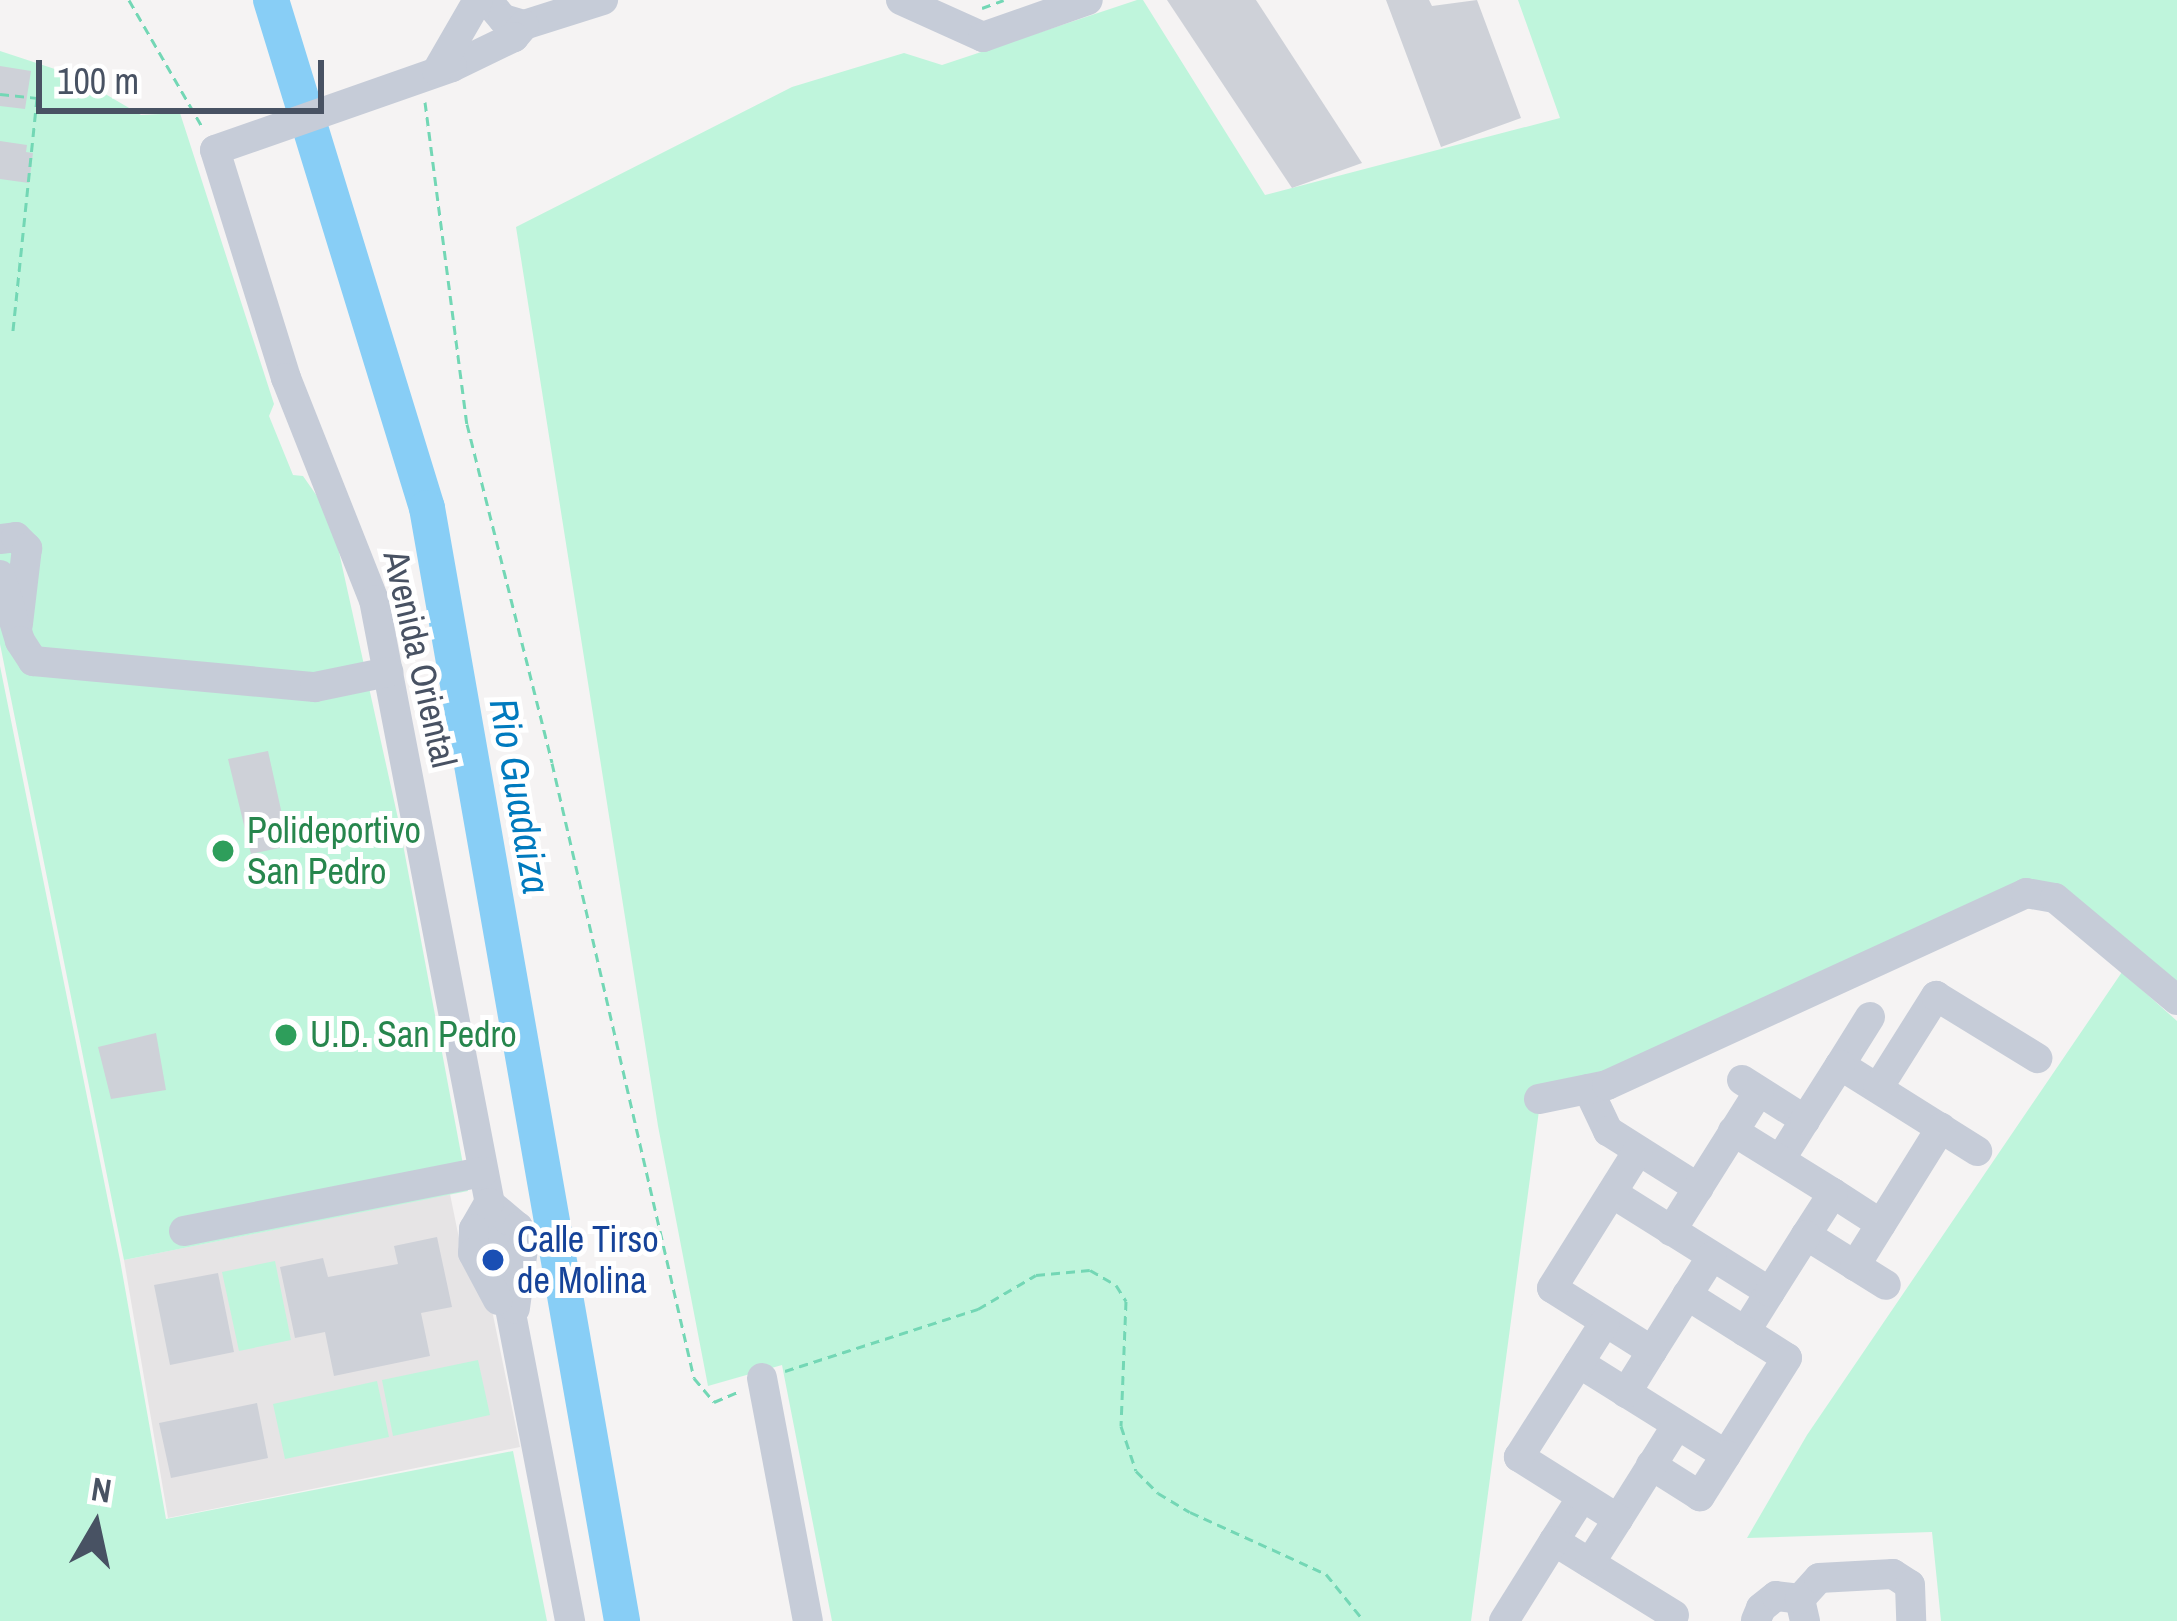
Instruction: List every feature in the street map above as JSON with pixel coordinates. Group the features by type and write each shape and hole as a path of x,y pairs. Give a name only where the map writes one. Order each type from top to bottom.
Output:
{"street":[{"path":"418,78 478,0"},
{"path":"488,0 502,19 603,0"},
{"path":"901,0 983,37 1088,0"},
{"path":"215,150 418,78 514,37 543,14"},
{"name":"Avenida Oriental","path":"215,150 286,378 374,600 570,1621"},
{"path":"0,539 16,536 27,548 18,630"},
{"path":"0,575 33,661 315,687 388,672"},
{"path":"1538,1099 1588,1089 1823,988 2026,893 2055,898 2177,1000"},
{"path":"1823,988 1908,1041"},
{"path":"1878,1088 1936,996 2037,1058"},
{"path":"1780,1160 1870,1017"},
{"path":"1840,1065 1977,1150"},
{"path":"1671,1231 1733,1131 1750,1086 1805,1120"},
{"path":"1588,1089 1608,1131 1698,1188"},
{"path":"1855,1266 1941,1128"},
{"path":"1733,1131 1881,1224"},
{"path":"1638,1151 1552,1288 1652,1351"},
{"path":"184,1231 486,1188"},
{"path":"1612,1193 1770,1292"},
{"path":"1745,1332 1833,1193"},
{"path":"1806,1235 1886,1286"},
{"path":"1626,1393 1712,1256"},
{"path":"1651,1465 1700,1496 1787,1358 1687,1295"},
{"path":"1605,1322 1519,1457 1618,1519"},
{"path":"1579,1363 1726,1455"},
{"path":"762,1378 808,1621"},
{"path":"1590,1563 1677,1425"},
{"path":"1504,1621 1582,1497"},
{"path":"1554,1540 1654,1612"},
{"path":"1756,1620 1761,1608 1776,1596 1803,1610 1819,1578 1894,1574 1910,1585 1911,1621"}],"path":[{"path":"129,0 215,150"},
{"path":"418,78 467,424 553,763 694,1378 714,1402 762,1378 978,1309 1036,1275 1090,1270 1116,1285 1126,1301 1121,1426 1136,1471 1157,1493 1190,1512 1325,1574 1364,1621"},
{"path":"0,94 38,98 13,332"}],"shaded area":[{"path":"450,1194 464,1263 492,1310 520,1447 168,1518 124,1260"}],"green space":[{"path":"1143,0 1265,195 1560,118 1518,0 2177,0 2177,984 2050,884 1594,1078 1542,1088 1471,1621 832,1621 782,1365 708,1386 658,1126 516,227 792,87 904,53 942,65"},
{"name":"Polideportivo San Pedro","path":"0,51 73,75 141,115 180,113 274,404 269,416 293,475 303,476 331,516 399,823 468,1191 124,1260 0,644"},
{"path":"0,666 120,1260 166,1519 513,1451 547,1621 0,1621"},
{"path":"2122,972 2177,1021 2177,1621 1941,1621 1932,1532 1747,1538 1807,1435"},
{"path":"275,1261 291,1340 239,1351 222,1272"},
{"path":"478,1360 490,1415 393,1436 382,1380"},
{"path":"377,1381 389,1437 285,1459 273,1404"}],"building":[{"path":"1167,0 1256,0 1362,163 1292,188"},
{"path":"1386,0 1429,0 1432,6 1477,0 1521,118 1441,147"},
{"path":"0,66 31,71 25,109 0,106"},
{"path":"0,141 27,145 26,152 33,153 29,183 0,179"},
{"path":"268,751 289,846 251,854 228,759"},
{"path":"156,1033 166,1090 111,1099 98,1047"},
{"path":"437,1237 452,1307 421,1313 430,1356 334,1376 325,1332 295,1338 280,1267 323,1258 328,1277 398,1264 394,1246"},
{"path":"218,1273 234,1352 170,1365 154,1285"},
{"path":"257,1403 268,1458 171,1478 159,1423"}],"waterway":[{"name":"Rio Guadaiza","path":"271,0 427,508 622,1621"}],"place":[{"name":"Polideportivo San Pedro","path":"223,851"},
{"name":"U.D. San Pedro","path":"286,1035"},
{"name":"Calle Tirso de Molina","path":"493,1260"}]}
